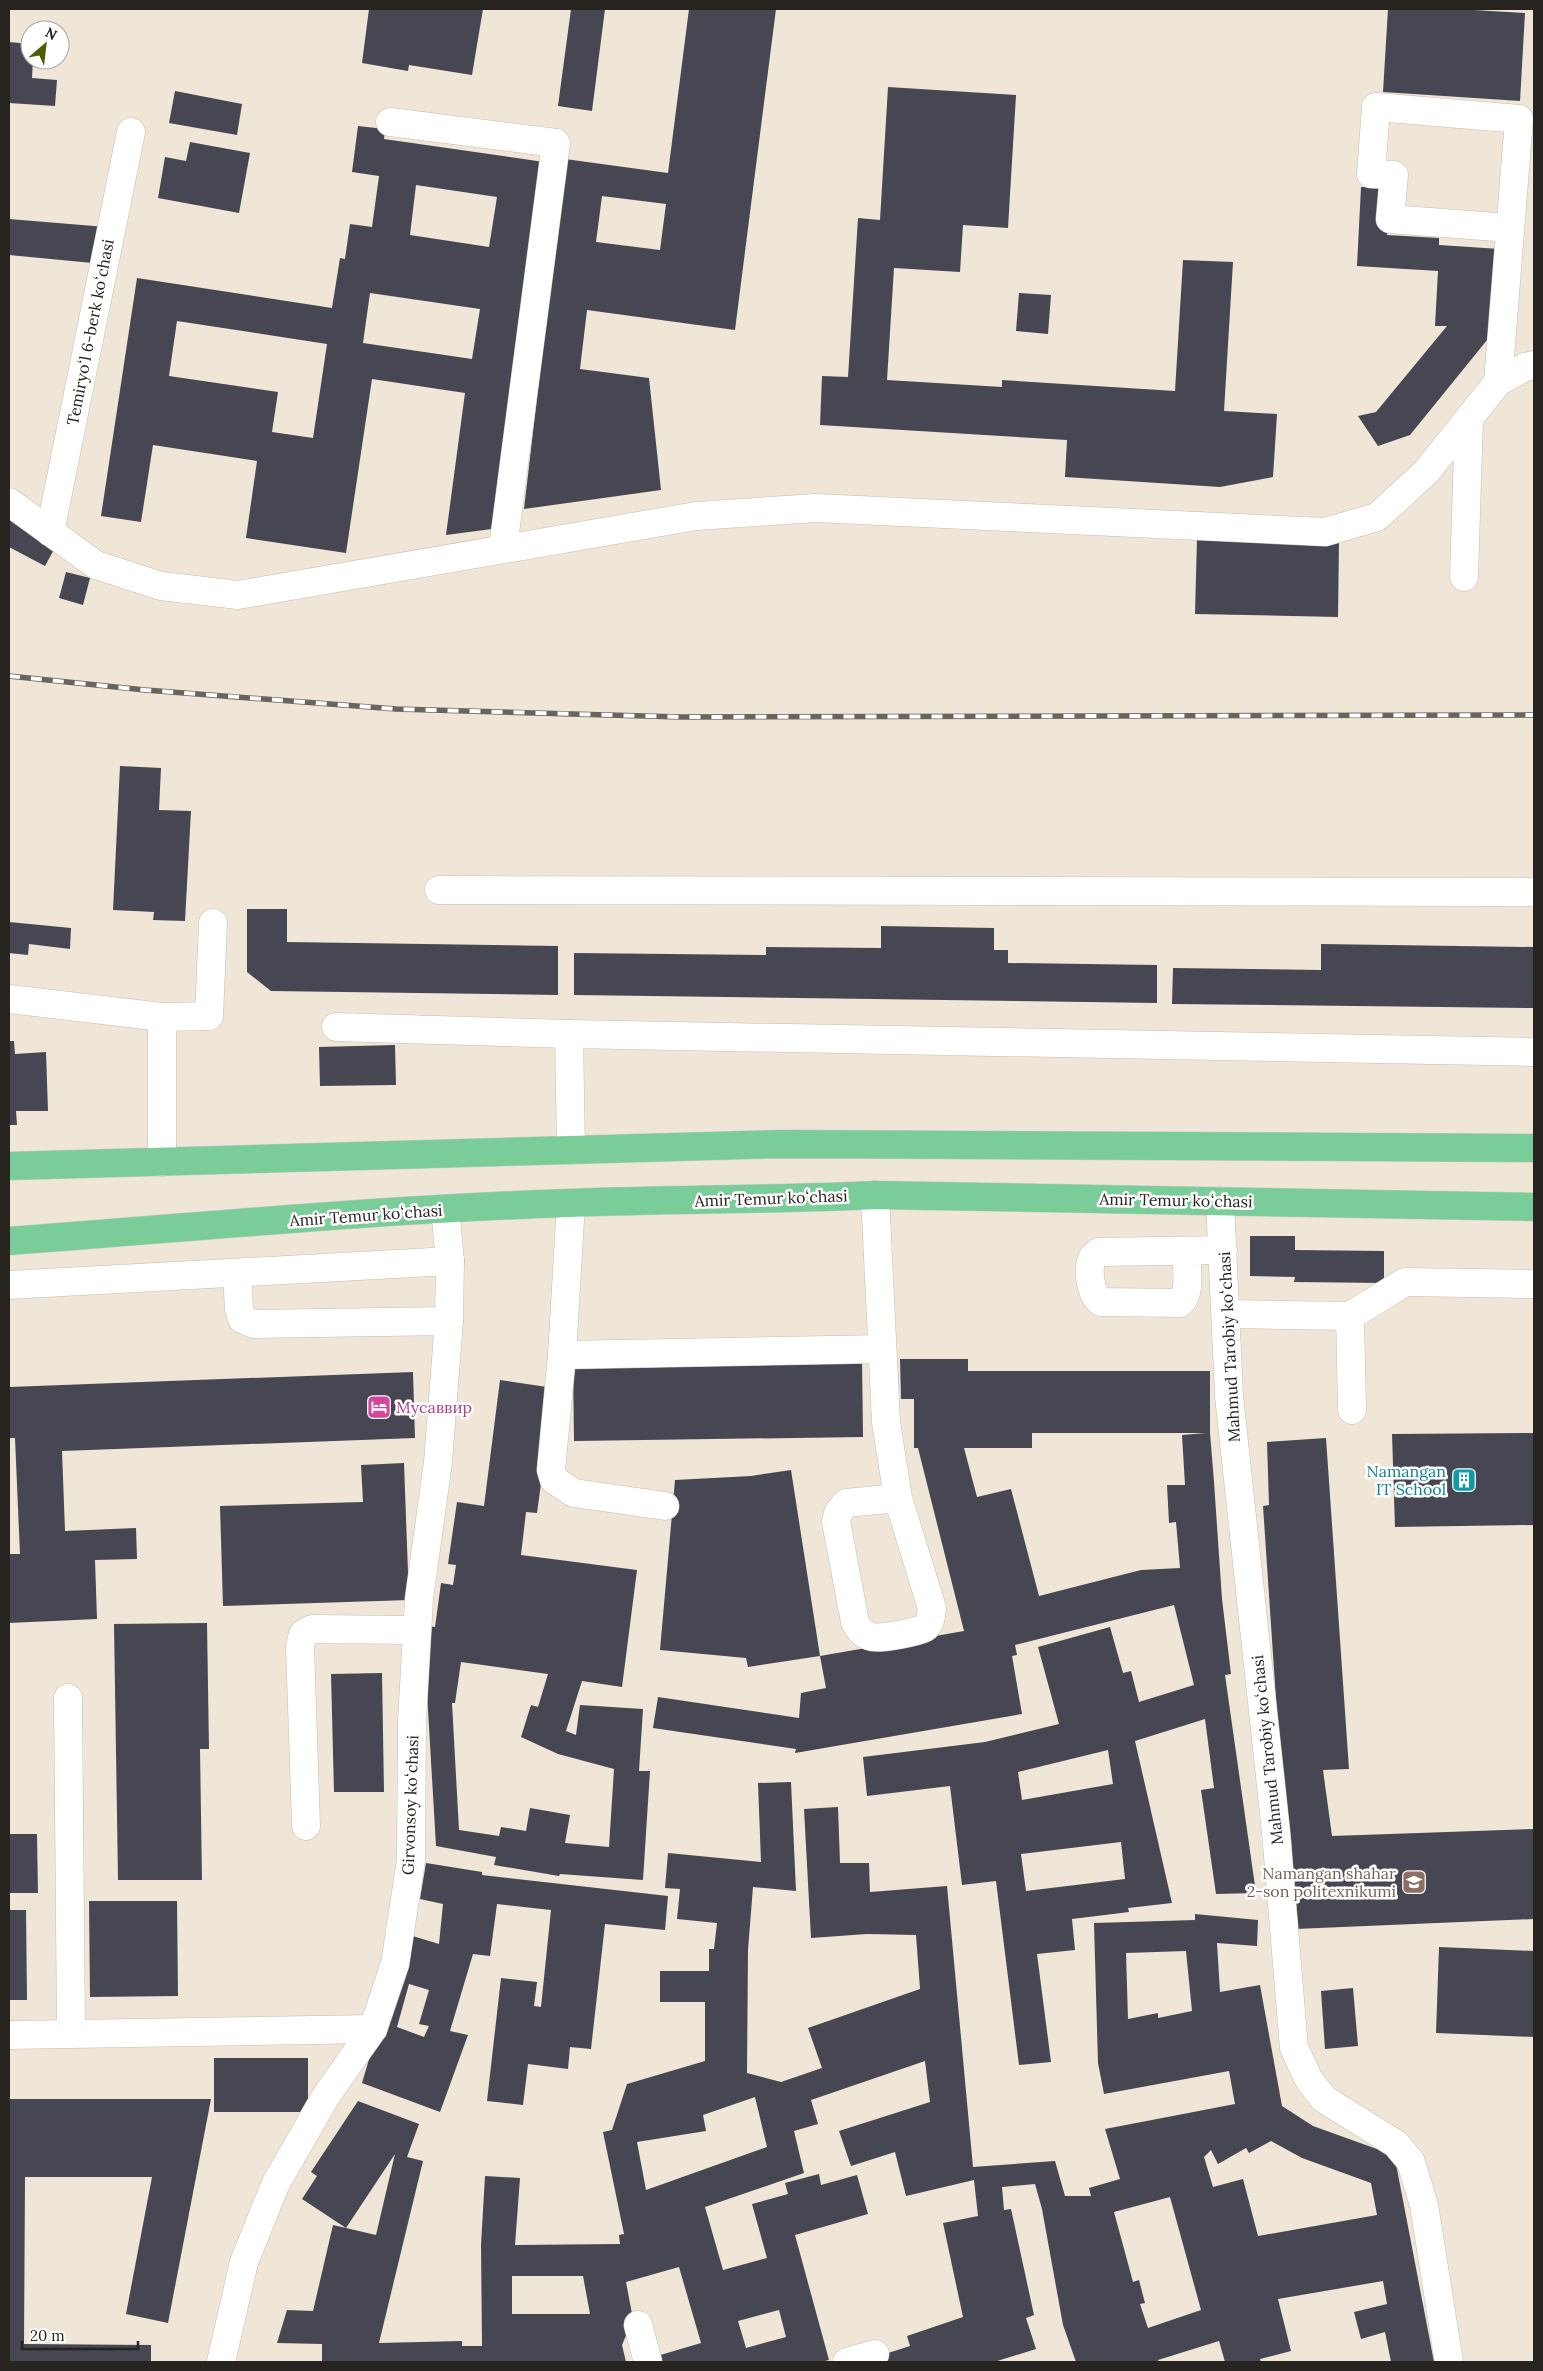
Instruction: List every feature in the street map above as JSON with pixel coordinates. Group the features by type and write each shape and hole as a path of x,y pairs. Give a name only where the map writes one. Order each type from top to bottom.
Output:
{"main road":[{"path":"9,1166 782,1144 1534,1148"},
{"name":"Amir Temur koʻchasi","path":"9,1241 445,1209 570,1203 791,1199 875,1195 1534,1207"}],"street":[{"path":"1498,382 1519,119 1376,107 1371,174 1394,175 1390,219 1510,228"},
{"path":"390,122 556,143 503,548"},
{"name":"Temiryoʻl 6-berk koʻchasi","path":"50,532 131,132"},
{"path":"9,502 96,565 160,586 238,595 696,516 816,508 1325,532 1377,517 1426,472 1498,382 1525,367 1534,365"},
{"path":"1464,577 1469,419"},
{"path":"439,890 1534,892"},
{"path":"9,999 162,1017 209,1016 213,923"},
{"path":"162,1017 162,1162"},
{"path":"336,1027 569,1034 1534,1052"},
{"path":"569,1034 571,1150"},
{"path":"875,1195 886,1422 898,1498 932,1608 930,1621 926,1627 918,1631 873,1637 858,1628 855,1622 836,1522 838,1512 846,1503 898,1498"},
{"name":"Mahmud Tarobiy koʻchasi","path":"1220,1201 1227,1314 1229,1396 1276,1832 1294,2048 1309,2080 1324,2099 1396,2144 1411,2162 1424,2205 1449,2362"},
{"path":"570,1203 562,1355 551,1470 554,1480 574,1493 665,1506"},
{"name":"Girvonsoy koʻchasi","path":"221,2362 244,2262 276,2183 326,2096 373,2028 395,1964 411,1860 412,1721 419,1599 438,1462 449,1321 450,1261 445,1209"},
{"path":"1186,1251 1223,1250"},
{"path":"9,1285 450,1261"},
{"path":"237,1273 239,1309 242,1319 254,1324 449,1321"},
{"path":"1227,1314 1350,1316 1405,1282 1534,1284"},
{"path":"1350,1316 1352,1410"},
{"path":"562,1355 882,1349"},
{"path":"306,1826 300,1646 303,1634 312,1629 417,1630"},
{"path":"68,1698 71,2033"},
{"path":"9,2034 373,2028"},
{"path":"638,2325 648,2362"},
{"path":"847,2362 875,2354"}],"building":[{"path":"369,9 483,9 472,75 409,65 408,71 362,63"},
{"path":"571,9 605,9 592,111 558,106"},
{"path":"689,9 776,9 735,330 587,310 580,369 649,378 661,490 524,509 565,159 668,173","holes":["602,196 666,204 660,250 596,242"]},
{"path":"1388,9 1456,9 1525,13 1520,101 1383,92"},
{"path":"9,42 20,43 20,70 32,70 32,78 57,80 55,106 9,103"},
{"path":"888,87 1016,95 1008,228 963,225 960,272 894,268 887,380 1002,387 1002,380 1175,391 1183,260 1233,262 1224,411 1277,414 1273,477 1220,487 1065,477 1067,440 820,425 822,376 848,377 858,218 880,220"},
{"path":"175,91 242,104 237,135 169,123"},
{"path":"358,126 385,129 384,139 544,162 492,529 446,535 465,393 372,379 346,553 246,538 257,461 153,445 141,522 101,516 137,278 332,308 340,258 345,259 350,224 372,227 379,176 352,172","holes":["416,185 497,197 489,247 410,235","370,293 480,309 472,359 363,343","177,321 327,344 313,438 272,432 278,392 169,376"]},
{"path":"190,142 250,153 239,213 158,198 165,157 186,161"},
{"path":"1361,187 1390,188 1387,235 1439,238 1439,245 1500,249 1496,329 1410,435 1378,446 1358,416 1376,412 1447,326 1435,326 1438,271 1357,266"},
{"path":"9,219 106,227 103,264 9,255"},
{"path":"1019,293 1051,295 1048,334 1016,331"},
{"path":"9,518 57,544 45,566 9,547"},
{"path":"1197,538 1339,541 1338,617 1195,614"},
{"path":"66,572 90,578 83,605 59,598"},
{"path":"120,766 161,768 159,810 191,811 185,921 153,920 154,912 113,910"},
{"path":"247,909 287,909 287,942 558,946 558,995 271,991 247,972"},
{"path":"9,922 71,928 70,949 29,944 28,955 9,953"},
{"path":"881,926 994,928 994,950 1008,950 1008,963 1157,965 1157,1003 574,995 574,953 766,955 766,947 881,948"},
{"path":"1321,944 1534,947 1534,1008 1172,1004 1173,968 1321,970"},
{"path":"9,1041 14,1041 15,1054 46,1052 48,1111 16,1111 17,1125 9,1125"},
{"path":"395,1045 396,1085 320,1086 319,1047"},
{"path":"1250,1236 1295,1236 1295,1250 1384,1251 1384,1283 1294,1282 1295,1277 1250,1276"},
{"path":"862,1358 863,1437 574,1441 573,1362"},
{"path":"900,1359 968,1359 968,1371 1210,1371 1210,1433 1222,1599 1231,1674 1225,1675 1256,1893 1216,1894 1201,1790 1214,1788 1205,1719 1135,1741 1172,1903 1128,1908 1129,1912 1072,1919 1075,1950 1037,1954 1051,2062 1019,2065 996,1881 962,1885 950,1786 867,1796 863,1757 985,1742 1059,1724 1038,1647 1110,1627 1123,1673 1131,1671 1139,1702 1194,1685 1174,1605 1015,1645 1017,1655 1012,1656 1022,1714 795,1753 796,1749 653,1728 658,1697 799,1718 801,1693 826,1688 820,1656 964,1631 918,1448 914,1448 914,1399 901,1399","holes":["1032,1433 1206,1433 1182,1435 1185,1485 1167,1485 1169,1523 1176,1522 1180,1568 1141,1570 1039,1596 1011,1489 977,1497 964,1448 1032,1448","1108,1750 1113,1784 1022,1800 1018,1772","1121,1842 1125,1879 1026,1891 1021,1854"]},
{"path":"413,1372 415,1438 62,1451 65,1531 136,1528 137,1559 95,1560 97,1619 9,1623 9,1554 20,1554 15,1438 9,1438 9,1387"},
{"path":"500,1380 554,1388 537,1513 526,1512 521,1555 637,1570 622,1687 582,1681 566,1731 576,1735 580,1705 643,1709 639,1771 650,1771 643,1880 560,1874 559,1876 494,1865 496,1857 436,1846 423,1625 435,1627 441,1583 453,1585 456,1565 448,1564 457,1502 484,1506","holes":["461,1662 548,1674 538,1707 531,1705 521,1737 558,1754 614,1769 609,1847 565,1843 570,1815 530,1808 526,1831 501,1827 499,1836 459,1830 452,1703 455,1703"]},
{"name":"Namangan IT School","path":"1534,1433 1534,1525 1395,1527 1392,1434"},
{"path":"1326,1438 1349,1769 1323,1770 1332,1836 1534,1829 1534,1919 1295,1929 1291,1838 1281,1773 1263,1506 1269,1505 1267,1442"},
{"path":"404,1463 409,1600 223,1606 220,1506 363,1502 361,1465"},
{"path":"791,1470 820,1656 748,1667 746,1658 660,1650 675,1480 751,1476"},
{"path":"207,1623 209,1749 200,1749 202,1880 118,1880 114,1624"},
{"path":"382,1673 384,1792 334,1792 331,1674"},
{"path":"791,1782 796,1891 753,1887 748,1950 747,2073 781,2082 822,2068 808,2028 920,1989 916,1935 867,1934 811,1938 804,1809 838,1807 840,1863 869,1863 870,1892 947,1886 973,2167 1055,2161 1065,2196 1091,2196 1089,2188 1120,2179 1105,2129 1235,2104 1229,2071 1104,2094 1098,2063 1094,1923 1195,1920 1195,1914 1258,1920 1257,1946 1217,1943 1220,1992 1260,1985 1282,2106 1313,2126 1388,2153 1396,2164 1434,2362 1391,2362 1385,2332 1361,2339 1354,2312 1387,2304 1383,2281 1278,2299 1291,2351 1260,2359 1261,2362 1225,2362 1219,2341 1158,2360 1159,2362 1076,2362 1063,2325 1042,2209 1035,2184 1002,2187 1004,2210 1011,2209 1034,2315 1026,2318 1036,2349 994,2362 860,2362 910,2346 907,2336 963,2317 943,2223 978,2216 974,2180 906,2196 895,2152 851,2166 839,2131 930,2102 925,2061 811,2100 818,2124 794,2131 804,2173 705,2207 723,2270 767,2258 752,2204 788,2194 785,2183 819,2174 821,2185 857,2175 868,2214 795,2235 829,2360 821,2362 659,2362 657,2356 701,2343 679,2267 626,2282 633,2319 622,2345 626,2362 322,2362 322,2344 277,2343 287,2310 313,2311 333,2225 346,2228 302,2199 317,2176 311,2172 358,2101 419,2124 407,2157 423,2161 379,2343 462,2341 462,2346 482,2346 481,2245 485,2176 520,2178 515,2245 620,2244 619,2235 624,2234 603,2132 612,2130 627,2084 705,2061 705,2002 660,2002 660,1971 709,1971 709,1949 714,1949 717,1923 677,1919 680,1889 665,1888 668,1853 761,1862 758,1783","holes":["1186,1951 1192,2011 1158,2018 1158,2013 1128,2019 1126,1953","755,2097 767,2147 646,2190 637,2142 706,2131 703,2115","1271,2141 1302,2158 1371,2183 1377,2215 1258,2236 1243,2179 1213,2187 1204,2157 1211,2150 1218,2164 1246,2148 1249,2153","395,2154 376,2235 346,2228","1170,2197 1201,2310 1148,2328 1140,2304 1145,2303 1139,2280 1133,2282 1114,2212","512,2276 583,2276 590,2314 512,2314","779,2310 786,2337 746,2348 738,2321"]},
{"path":"9,1834 37,1834 38,1893 9,1893"},
{"path":"426,1863 482,1872 482,1875 668,1896 665,1930 605,1924 591,2049 570,2047 568,2069 528,2064 523,2105 487,2101 501,1978 537,1982 534,2006 541,2007 551,1910 497,1904 490,1956 473,1954 450,2031 468,2035 440,2112 362,2083 406,1934 439,1944 443,1904 420,1899","holes":["409,1984 429,1990 419,2024 429,2026 424,2037 397,2027"]},
{"path":"89,1901 177,1901 178,1996 90,1997"},
{"path":"9,1910 26,1910 27,2000 9,2000"},
{"path":"1439,1947 1534,1951 1534,2037 1436,2033"},
{"path":"1353,1988 1358,2046 1325,2049 1321,1991"},
{"path":"214,2058 308,2058 308,2112 214,2112"},
{"path":"9,2099 211,2099 168,2323 126,2314 152,2177 25,2177 24,2344 151,2345 151,2362 9,2362"}],"railway":[{"path":"9,676 145,690 396,709 681,717 1534,715"}],"place":[{"name":"Мусаввир","path":"379,1407"},
{"name":"Namangan IT School","path":"1464,1480"},
{"name":"Namangan shahar 2-son politexnikumi","path":"1414,1882"}]}
